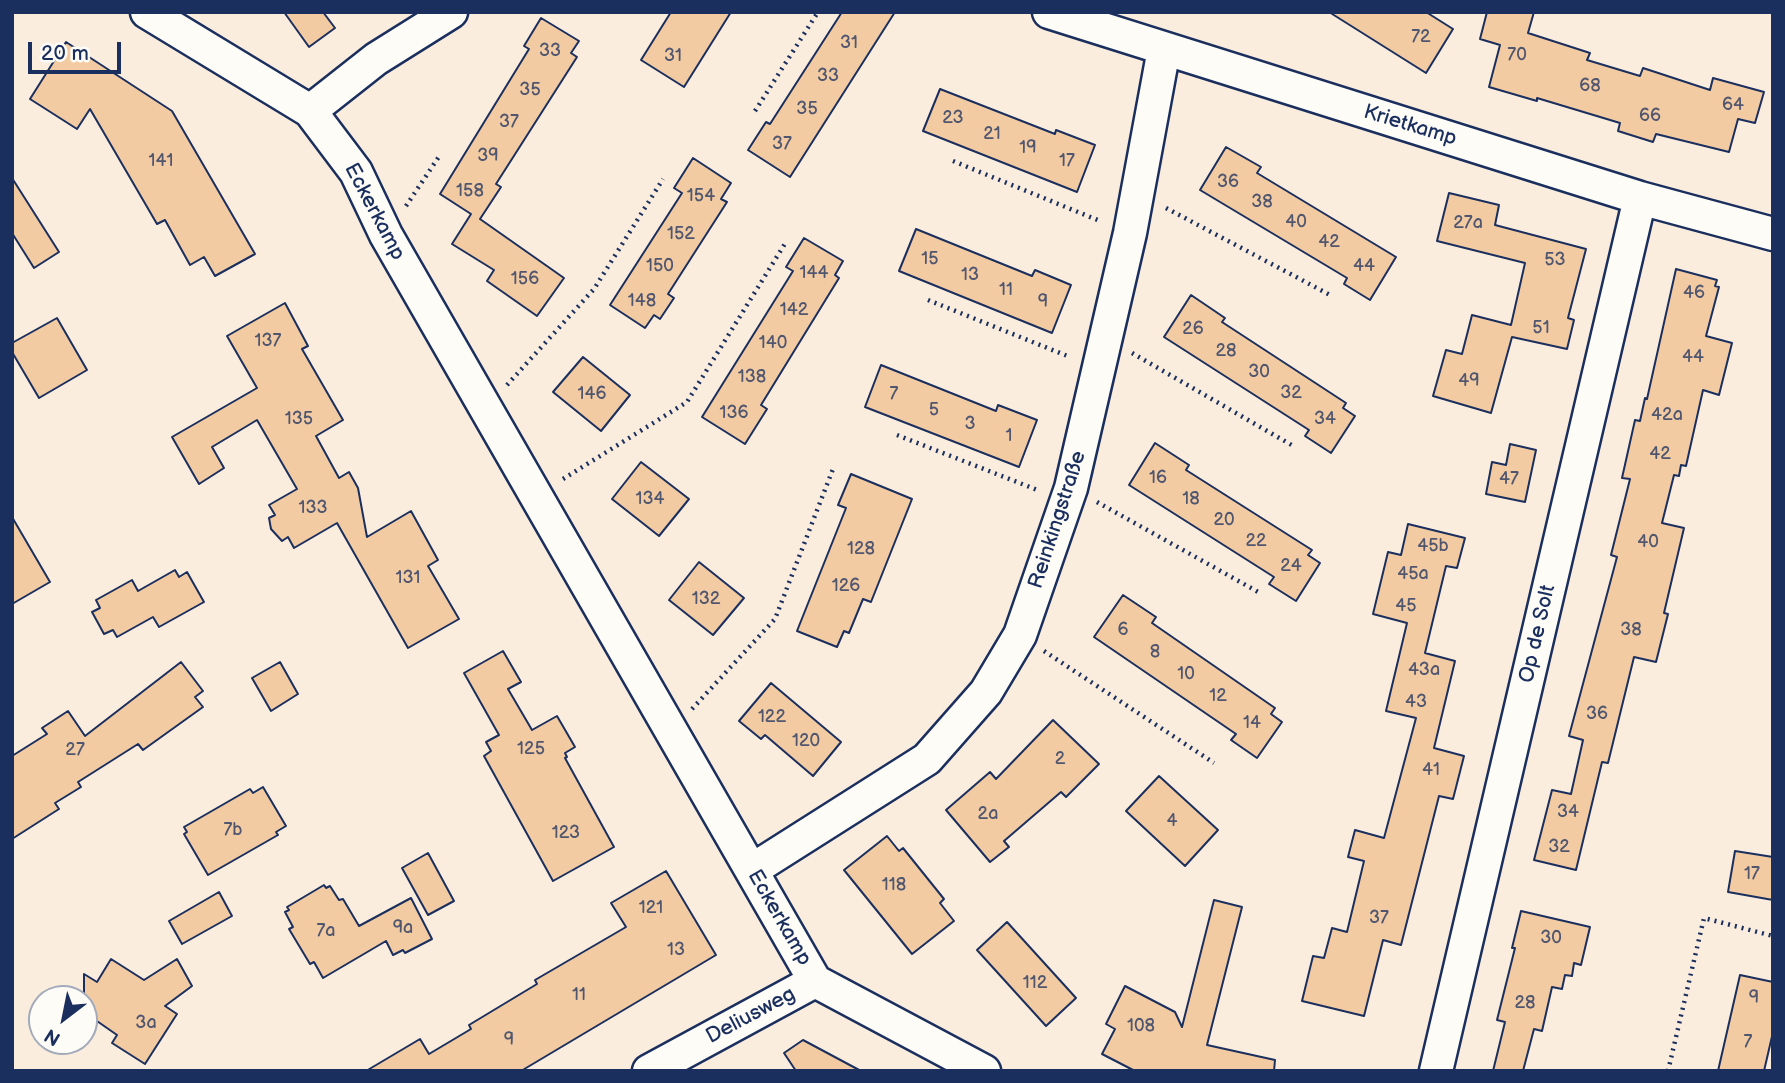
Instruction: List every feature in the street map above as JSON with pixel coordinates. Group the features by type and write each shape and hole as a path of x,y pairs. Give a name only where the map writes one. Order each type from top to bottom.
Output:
{"street":[{"name":"Eckerkamp","path":"147,12 310,111 356,172 386,235 815,981 984,1071"},
{"path":"310,111 376,59 451,12"},
{"name":"Krietkamp","path":"1049,12 1640,198 1773,234"},
{"name":"Reinkingstraße","path":"752,870 927,759 986,692 1020,635 1069,494 1104,354 1130,233 1164,48"},
{"name":"Op de Solt","path":"1436,1071 1640,198"},
{"name":"Deliusweg","path":"649,1071 815,981"}],"path":[{"path":"755,111 818,12"},
{"path":"386,235 440,155"},
{"path":"953,160 1130,233"},
{"path":"485,409 594,289 663,179"},
{"path":"1138,192 1332,296"},
{"path":"535,496 687,402 786,242"},
{"path":"928,300 1104,354 1295,446"},
{"path":"897,435 1069,494 1260,593"},
{"path":"669,726 688,714 775,619 833,469"},
{"path":"1020,635 1214,763"},
{"path":"1668,1071 1704,918 1773,936"}],"building":[{"path":"284,12 323,12 335,28 309,47"},
{"path":"671,12 731,12 684,87 641,60"},
{"path":"842,12 895,12 790,177 748,150 766,122 770,124"},
{"path":"1329,12 1426,12 1453,29 1426,73"},
{"path":"1487,12 1534,12 1528,33 1590,53 1587,60 1640,76 1643,68 1710,90 1713,78 1764,92 1755,123 1738,119 1729,152 1656,134 1653,142 1618,131 1620,123 1537,98 1537,101 1489,87 1500,45 1480,39"},
{"path":"541,18 579,41 571,53 577,57 496,184 501,187 480,219 564,278 537,316 487,281 494,270 452,244 471,214 440,194 529,49 524,46"},
{"path":"66,42 172,111 255,254 215,276 204,257 190,265 165,220 157,224 90,109 77,129 30,99"},
{"path":"940,89 1055,134 1056,130 1095,145 1077,192 923,131"},
{"path":"1226,147 1261,167 1257,173 1396,257 1370,300 1344,284 1347,278 1200,190"},
{"path":"693,158 731,183 721,199 727,202 668,294 674,298 660,319 654,315 645,328 610,305 682,193 674,188"},
{"path":"12,178 59,252 34,268 12,233"},
{"path":"1449,193 1499,205 1495,225 1586,249 1568,318 1574,320 1567,349 1512,337 1491,413 1433,396 1446,350 1462,354 1472,315 1511,325 1525,263 1437,241"},
{"path":"916,229 1032,276 1035,270 1071,285 1052,333 899,271"},
{"path":"804,238 843,261 835,275 839,278 761,405 767,409 745,444 702,417 793,271 786,267"},
{"path":"1676,269 1717,280 1715,286 1719,287 1706,336 1732,343 1719,395 1703,390 1686,466 1681,465 1679,476 1674,475 1662,523 1684,528 1664,613 1668,614 1656,662 1634,657 1608,763 1602,762 1576,870 1534,860 1552,790 1571,794 1583,740 1569,736 1617,557 1611,555 1630,479 1622,478 1635,420 1640,421 1645,398 1647,399"},
{"path":"1191,295 1225,318 1222,322 1346,403 1343,408 1355,416 1331,453 1305,436 1309,430 1164,337"},
{"path":"285,303 308,346 302,349 343,420 316,436 339,478 349,472 358,488 367,537 411,511 438,560 428,566 459,619 408,648 337,523 294,548 288,537 282,541 271,529 269,518 275,515 269,505 297,489 257,420 212,447 224,468 199,484 172,437 257,388 227,336"},
{"path":"57,318 87,370 39,398 12,352 12,343"},
{"path":"583,357 630,395 601,431 553,392"},
{"path":"881,365 996,411 998,405 1037,420 1019,467 865,407"},
{"path":"1155,443 1189,465 1186,470 1312,550 1308,555 1320,563 1296,601 1269,584 1274,577 1129,485"},
{"path":"1510,444 1536,450 1525,502 1486,494 1492,462 1506,465"},
{"path":"641,462 689,499 659,536 612,499"},
{"path":"851,474 912,499 871,602 863,599 849,633 844,631 837,647 797,631 846,508 838,505"},
{"path":"12,517 50,582 12,604"},
{"path":"1408,524 1465,538 1457,568 1446,566 1425,653 1455,661 1434,748 1464,756 1453,799 1439,796 1401,945 1383,940 1364,1016 1302,1001 1313,956 1324,958 1332,928 1347,932 1364,861 1348,857 1355,830 1384,838 1416,718 1386,711 1407,623 1373,614 1388,552 1401,555"},
{"path":"699,562 744,598 713,635 669,600"},
{"path":"175,570 179,577 187,572 204,602 159,627 153,617 117,637 113,630 104,634 92,612 100,608 96,600 132,580 138,591"},
{"path":"1123,595 1156,617 1152,623 1275,708 1271,714 1282,722 1257,758 1231,740 1236,734 1094,637"},
{"path":"503,651 521,682 508,689 532,730 557,716 575,747 565,753 565,758 614,847 553,881 484,756 491,751 486,742 499,735 464,673"},
{"path":"181,662 203,691 195,697 203,707 143,750 138,744 78,782 81,787 55,803 59,809 12,839 12,756 47,734 42,728 68,711 85,736"},
{"path":"280,662 298,694 271,711 252,678"},
{"path":"771,683 841,742 813,776 765,735 761,739 739,721"},
{"path":"1053,720 1099,764 1066,797 1061,792 1004,841 1009,847 990,862 946,810 990,772 996,779"},
{"path":"1159,776 1218,830 1185,866 1126,811"},
{"path":"263,787 286,826 276,832 278,835 208,875 184,834 187,832 184,827 250,789 253,793"},
{"path":"887,836 899,851 903,848 944,899 940,903 954,921 912,954 844,870"},
{"path":"1735,851 1773,857 1773,900 1728,892"},
{"path":"428,853 454,901 428,915 402,868"},
{"path":"666,871 716,955 521,1071 366,1071 420,1039 429,1054 471,1029 469,1025 537,984 535,980 626,927 611,903"},
{"path":"324,885 326,888 330,886 339,900 343,899 359,926 411,898 432,939 405,953 403,950 393,955 386,941 323,978 314,962 310,964 289,929 293,927 285,912 289,910 287,907"},
{"path":"219,892 232,916 182,944 169,921"},
{"path":"1214,900 1242,907 1207,1045 1275,1060 1274,1071 1135,1071 1102,1054 1115,1029 1106,1024 1125,986 1175,1012 1182,1027"},
{"path":"1521,911 1590,927 1581,965 1574,963 1572,976 1565,975 1562,989 1552,987 1542,1031 1534,1029 1523,1071 1493,1071 1505,1022 1497,1020"},
{"path":"1007,922 1076,998 1046,1026 977,950"},
{"path":"111,959 144,980 177,959 192,986 165,1006 177,1014 145,1064 112,1043 117,1035 98,1022 98,985 84,985 84,974 97,982"},
{"path":"1740,975 1773,982 1773,1032 1764,1071 1718,1071"},
{"path":"803,1040 861,1071 796,1071 784,1053"}]}
